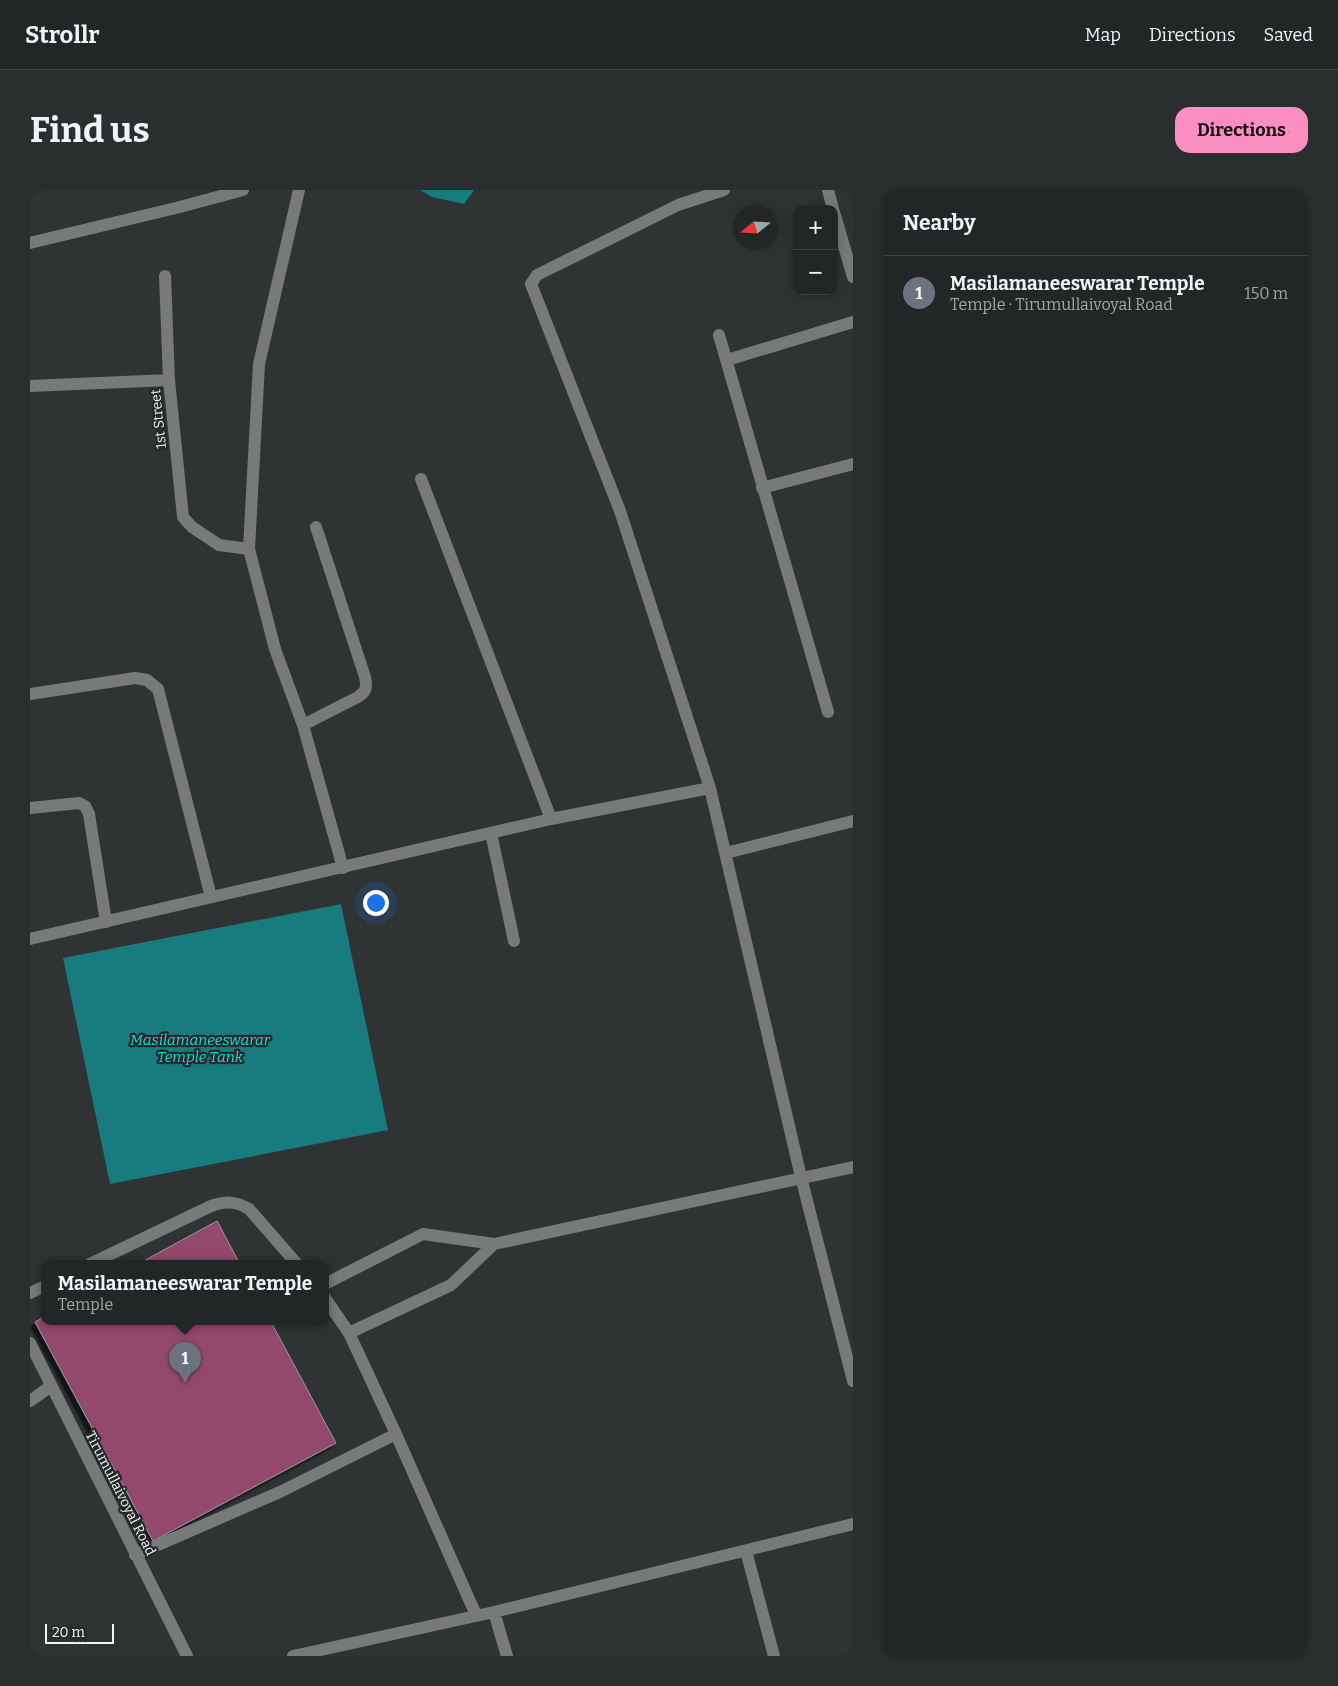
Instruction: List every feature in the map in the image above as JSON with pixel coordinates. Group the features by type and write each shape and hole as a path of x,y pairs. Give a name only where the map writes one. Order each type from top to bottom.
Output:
{"street":[{"path":"30,242 180,207 243,190"},
{"path":"300,190 259,364 249,549 275,649 303,725 343,868"},
{"path":"724,190 678,205 536,275 531,284 620,511 710,788 801,1177 853,1381"},
{"path":"828,190 832,205"},
{"path":"838,224 853,277"},
{"path":"165,276 169,380"},
{"path":"727,360 853,322"},
{"path":"720,335 762,488 828,712"},
{"name":"1st Street","path":"30,386 169,380 183,518 192,527 219,545 249,549"},
{"path":"762,488 853,464"},
{"path":"421,479 551,819"},
{"path":"303,725 364,694 367,688 366,677 316,527"},
{"path":"30,694 135,678 147,680 158,689 211,897"},
{"path":"30,939 551,819 710,788"},
{"path":"30,808 79,803 85,806 89,814 106,922"},
{"path":"726,853 853,822"},
{"path":"491,833 514,941"},
{"path":"329,1282 423,1234 494,1244 853,1167"},
{"path":"98,1260 211,1206 230,1201 249,1209 294,1260"},
{"path":"349,1333 451,1285 494,1244"},
{"path":"329,1304 349,1333 476,1615"},
{"name":"Tirumullaivoyal Road","path":"30,1343 187,1656"},
{"path":"30,1401 52,1386"},
{"path":"135,1555 282,1491 396,1434"},
{"path":"293,1656 494,1612 853,1524"},
{"path":"746,1551 774,1656"},
{"path":"494,1612 507,1656"}],"water":[{"path":"420,190 474,190 464,204 432,197"},
{"name":"Masilamaneeswarar Temple Tank","path":"341,904 388,1130 110,1184 63,958"}],"building":[{"path":"217,1221 238,1260 145,1260"},
{"path":"41,1318 41,1325 273,1325 336,1443 153,1541 35,1322"}],"place":[{"name":"Masilamaneeswarar Temple","path":"185,1383"}]}
